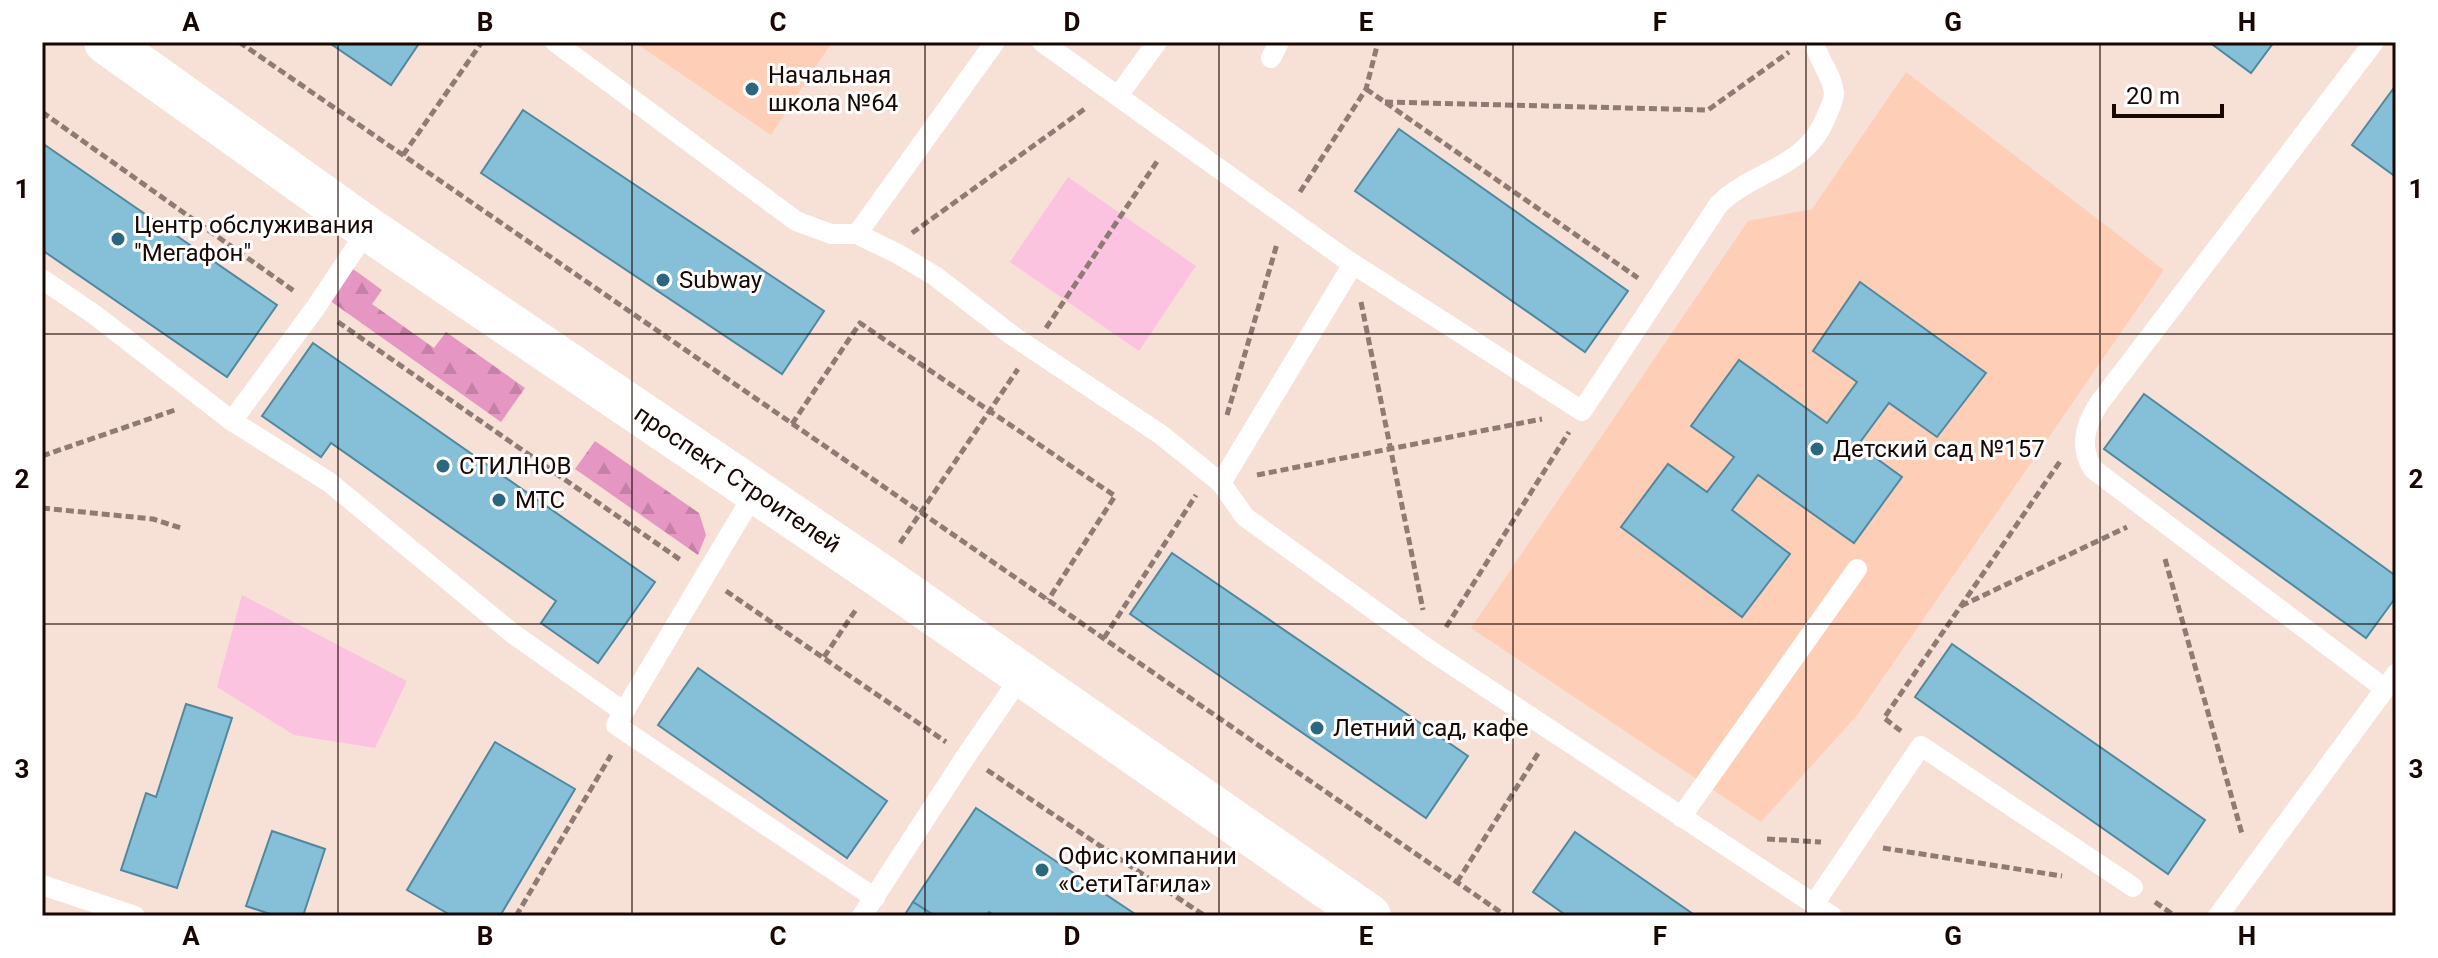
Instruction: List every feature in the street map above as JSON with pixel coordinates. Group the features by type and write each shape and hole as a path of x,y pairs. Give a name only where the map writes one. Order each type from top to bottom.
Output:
{"street":[{"name":"проспект Строителей","path":"106,42 368,229 560,356 1369,916"}],"lane":[{"path":"555,42 796,221 831,234 857,234 935,276 1032,349 1160,434 1215,478 1245,517 1431,651 1832,916"},
{"path":"857,234 995,42"},
{"path":"1042,42 1353,264 1582,411 1719,204 1733,191 1793,161 1824,123 1834,96 1814,42"},
{"path":"1114,94 1157,42"},
{"path":"2218,916 2390,681 2152,515 2093,469 2085,449 2087,420 2374,42"},
{"path":"232,421 316,307 368,229"},
{"path":"1215,478 1353,264"},
{"path":"42,279 95,315 202,400 329,482 625,722 875,898"},
{"path":"625,722 755,492"},
{"path":"1681,817 1857,569"},
{"path":"862,916 1022,675"},
{"path":"1814,904 1921,746 2133,887"},
{"path":"42,885 135,916"}],"path":[{"path":"239,42 1506,916"},
{"path":"403,155 482,42"},
{"path":"1378,42 1366,89 1285,216 1215,478 1391,449 1582,411"},
{"path":"1385,102 1708,110 1791,51"},
{"path":"1366,89 1660,293"},
{"path":"889,249 1114,94"},
{"path":"42,112 316,307 706,577 1205,916"},
{"path":"921,512 1174,136"},
{"path":"1353,264 1431,651"},
{"path":"792,424 860,323 1115,496 1048,600"},
{"path":"42,456 202,400"},
{"path":"1431,651 1582,411"},
{"path":"1921,746 1884,718 2087,420"},
{"path":"1104,638 1194,497"},
{"path":"42,508 153,519 181,528"},
{"path":"1961,606 2152,515 2252,870"},
{"path":"516,916 625,722"},
{"path":"1457,882 1553,731"},
{"path":"1710,836 1855,844 2071,878"}],"shaded area":[{"name":"Начальная школа №64","path":"634,42 832,42 771,135"},
{"name":"Детский сад №157","path":"1906,72 2164,270 1858,714 1761,822 1471,628 1748,221 1812,209"},
{"path":"1068,177 1196,266 1139,351 1010,262"},
{"path":"242,595 407,681 375,748 294,735 217,687"}],"green space":[{"path":"349,266 382,290 372,304 434,348 446,332 525,388 501,422 319,293"},
{"path":"595,441 699,513 706,535 698,555 575,469"}],"building":[{"path":"328,42 420,42 391,85"},
{"path":"2209,42 2274,42 2251,73"},
{"path":"2393,89 2396,91 2396,177 2352,145"},
{"path":"523,110 824,311 782,374 481,173"},
{"path":"1399,129 1628,291 1585,352 1355,191"},
{"path":"42,143 277,305 227,377 42,250"},
{"path":"1860,282 1986,373 1937,437 1889,403 1858,445 1902,477 1854,543 1758,475 1732,510 1790,554 1742,617 1621,527 1668,464 1707,492 1734,457 1691,426 1739,360 1827,423 1857,382 1813,351"},
{"path":"313,343 655,582 598,663 541,623 556,601 331,443 321,457 262,416"},
{"path":"2144,394 2396,576 2396,597 2366,638 2104,449"},
{"path":"1172,553 1468,756 1426,818 1130,614"},
{"path":"1952,644 2205,820 2168,874 1915,697"},
{"path":"698,668 887,801 847,858 658,725"},
{"path":"186,704 232,718 177,888 121,870 146,793 156,797"},
{"path":"495,742 575,789 500,916 452,916 407,890"},
{"path":"976,808 1138,916 996,916 989,912 986,916 935,916 913,902"},
{"path":"272,831 325,849 303,916 276,916 246,906"},
{"path":"1575,832 1696,916 1567,916 1533,892"},
{"path":"913,902 935,916 904,916"}],"place":[{"name":"Начальная школа №64","path":"752,89"},
{"name":"Центр обслуживания \"Мегафон\"","path":"118,239"},
{"name":"Subway","path":"663,280"},
{"name":"Детский сад №157","path":"1817,449"},
{"name":"СТИЛНОВ","path":"443,466"},
{"name":"МТС","path":"499,500"},
{"name":"Летний сад, кафе","path":"1317,728"},
{"name":"Офис компании «СетиТагила»","path":"1042,870"}]}
